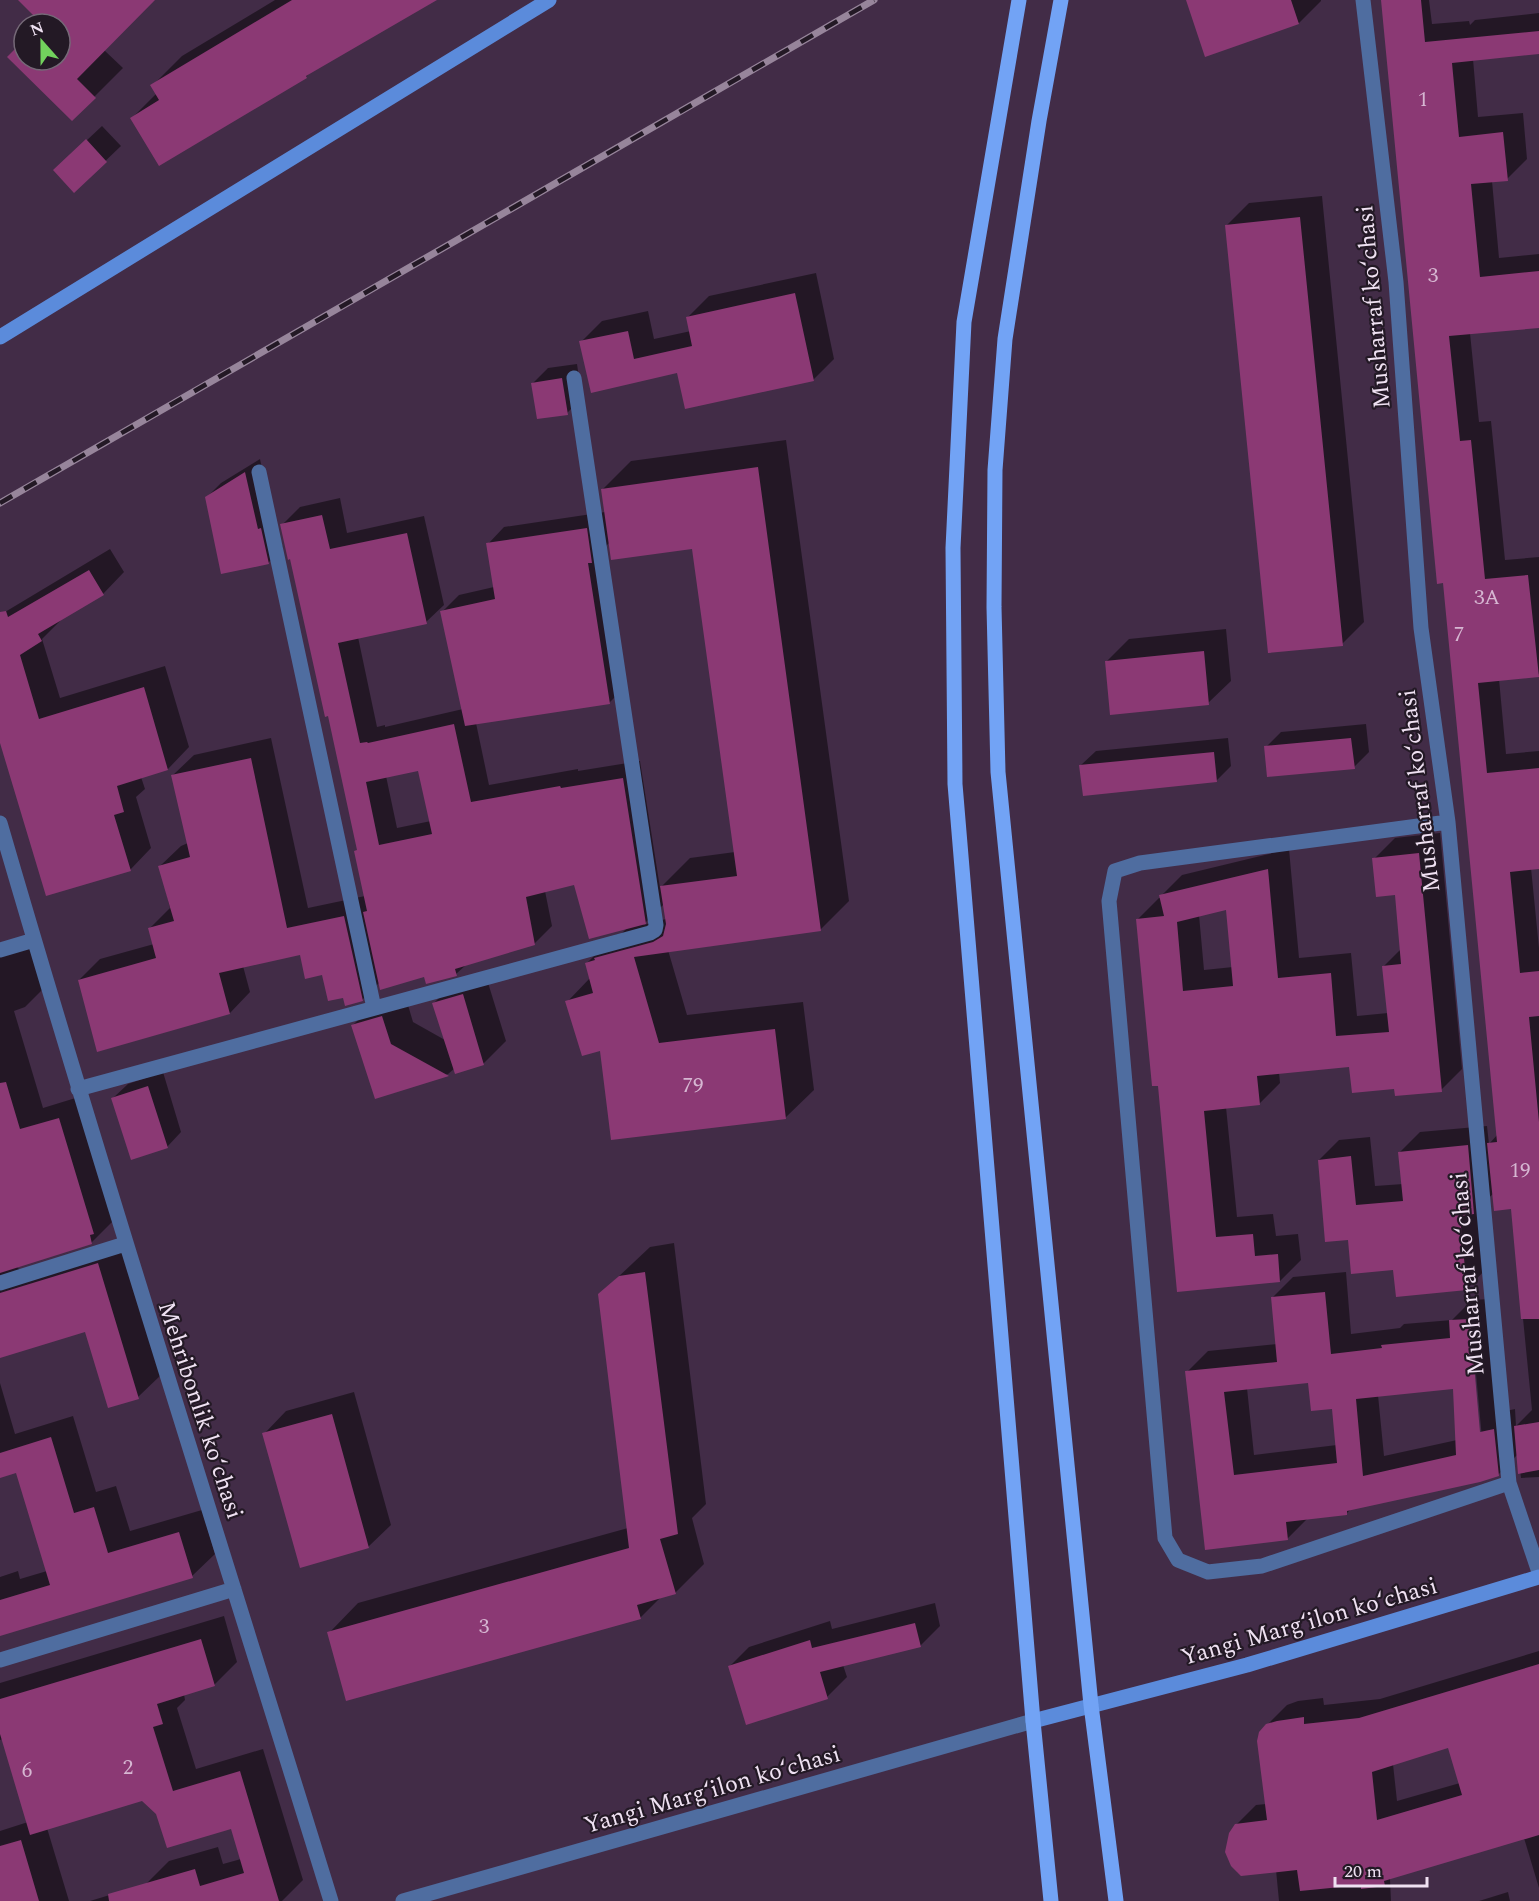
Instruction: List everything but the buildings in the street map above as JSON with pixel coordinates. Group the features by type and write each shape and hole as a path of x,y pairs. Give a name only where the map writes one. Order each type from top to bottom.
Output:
{"main road":[{"path":"0,337 549,0"},
{"path":"1019,0 964,322 953,548 955,784 1033,1720 1052,1901"},
{"path":"1061,0 1039,121 1005,339 995,470 994,607 998,772 1091,1704 1116,1901"},
{"name":"Yangi Margʻilon koʻchasi","path":"1033,1720 1247,1665 1539,1577"}],"street":[{"name":"Musharraf koʻchasi","path":"1363,0 1396,282 1421,628 1448,822 1509,1483 1539,1572"},
{"path":"78,1089 655,930 574,378"},
{"path":"259,472 374,1008"},
{"path":"1448,822 1140,864 1115,872 1109,901 1166,1538 1178,1560 1208,1572 1262,1566 1509,1483"},
{"name":"Mehribonlik koʻchasi","path":"0,823 125,1244 331,1901"},
{"path":"0,950 34,940"},
{"path":"0,1283 125,1244"},
{"path":"0,1660 234,1588"},
{"name":"Yangi Margʻilon koʻchasi","path":"403,1901 1033,1720"}],"railway":[{"path":"0,503 874,0"}]}
